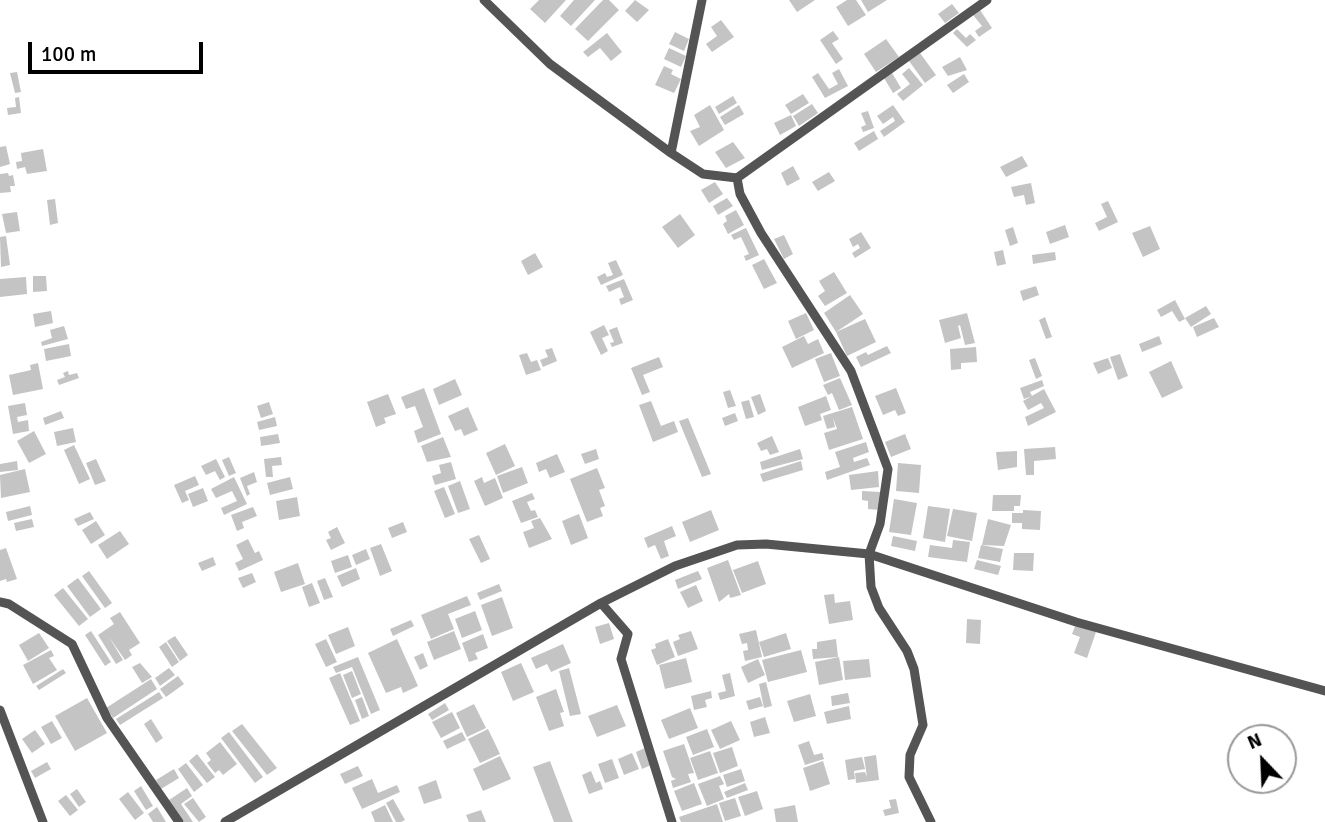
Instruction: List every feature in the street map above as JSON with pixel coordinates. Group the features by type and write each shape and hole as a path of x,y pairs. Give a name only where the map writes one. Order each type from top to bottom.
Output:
{"street":[{"path":"484,0 550,64 671,153 703,174 737,178 987,0"},
{"path":"671,153 702,0"},
{"path":"737,178 740,194 761,233 851,372 888,469 880,524 869,554 871,587 879,608 907,650 914,669 923,725 910,755 909,778 931,822"},
{"path":"225,822 601,603 676,566 737,545 766,544 869,554 1076,622 1325,691"},
{"path":"0,602 9,604 72,644 107,718 179,822"},
{"path":"601,603 628,634 621,659 673,822"},
{"path":"0,710 43,822"}],"building":[{"path":"539,0 566,0 545,23 530,9"},
{"path":"574,0 595,0 571,26 560,16"},
{"path":"603,0 609,0 619,10 588,41 575,29"},
{"path":"635,0 649,10 637,22 625,11"},
{"path":"789,0 815,0 797,12"},
{"path":"847,0 856,0 866,15 848,26 836,7"},
{"path":"861,0 887,0 868,12"},
{"path":"952,4 959,13 945,23 938,14"},
{"path":"980,10 992,28 979,37 975,31 982,26 973,15"},
{"path":"721,20 734,37 712,52 706,44 717,36 711,27"},
{"path":"957,29 966,38 970,34 976,40 967,47 953,33"},
{"path":"833,31 839,39 832,43 843,59 836,64 820,40"},
{"path":"675,32 689,39 684,51 669,44"},
{"path":"607,33 622,52 611,61 600,48 588,57 583,52"},
{"path":"886,39 899,57 876,72 864,54"},
{"path":"669,48 686,56 681,67 664,59"},
{"path":"920,53 936,75 925,83 909,61"},
{"path":"960,57 967,70 948,76 942,67"},
{"path":"664,66 673,70 671,74 681,79 674,93 655,85"},
{"path":"909,68 923,85 903,101 897,94 910,84 902,74"},
{"path":"839,69 848,86 825,98 812,77 818,73 829,89 838,84 832,73"},
{"path":"17,72 21,92 15,93 10,73"},
{"path":"892,73 901,88 893,93 884,78"},
{"path":"964,74 969,82 953,93 947,85"},
{"path":"803,94 809,103 791,114 785,105"},
{"path":"733,96 737,103 719,114 715,107"},
{"path":"19,97 21,113 8,115 7,108 16,107 15,98"},
{"path":"812,104 818,113 799,126 793,116"},
{"path":"710,105 724,130 699,146 690,131 700,127 694,115"},
{"path":"739,105 744,114 725,125 720,117"},
{"path":"893,105 905,122 884,137 880,131 895,121 893,117 883,124 877,116"},
{"path":"868,111 874,128 863,132 861,127 866,125 861,113"},
{"path":"791,115 796,126 780,135 774,123"},
{"path":"874,131 878,139 859,151 854,143"},
{"path":"733,142 745,158 726,168 715,152"},
{"path":"6,146 10,164 0,167 0,147"},
{"path":"43,149 47,171 27,174 25,167 17,169 16,162 22,161 21,153"},
{"path":"1022,156 1028,166 1006,177 1000,167"},
{"path":"793,166 800,179 787,186 781,173"},
{"path":"829,172 835,181 818,191 812,182"},
{"path":"8,173 9,176 13,175 15,186 10,186 11,192 0,193 0,174"},
{"path":"715,182 723,194 709,203 701,190"},
{"path":"1031,183 1035,203 1026,205 1024,195 1014,197 1011,187"},
{"path":"727,198 733,206 718,215 713,206"},
{"path":"55,199 58,223 50,225 47,200"},
{"path":"1108,201 1118,222 1099,231 1095,223 1107,217 1101,204"},
{"path":"736,210 744,225 728,234 723,224 727,221 725,216"},
{"path":"17,212 20,231 6,233 2,214"},
{"path":"680,214 695,235 678,248 662,227"},
{"path":"1065,225 1069,237 1050,244 1046,232"},
{"path":"1150,226 1160,249 1143,257 1132,233"},
{"path":"1013,227 1018,243 1010,246 1005,230"},
{"path":"746,228 759,255 746,261 744,256 749,254 741,237 734,240 731,235"},
{"path":"861,232 871,248 855,258 852,253 860,248 858,244 853,247 849,239"},
{"path":"784,235 793,254 784,259 774,239"},
{"path":"6,236 10,265 1,267 0,237"},
{"path":"1003,250 1006,264 997,266 994,252"},
{"path":"1055,252 1056,260 1033,264 1032,255"},
{"path":"535,253 543,267 528,275 521,261"},
{"path":"764,259 777,283 764,289 752,265"},
{"path":"616,260 623,275 601,285 597,277 605,273 607,277 613,275 608,263"},
{"path":"834,272 847,293 825,306 818,296 825,291 819,281"},
{"path":"33,276 46,276 47,291 33,292"},
{"path":"26,277 27,294 0,297 0,279"},
{"path":"624,279 633,300 621,305 619,299 624,297 620,287 609,292 606,286"},
{"path":"1036,286 1039,295 1023,301 1020,291"},
{"path":"850,295 863,314 836,332 824,313"},
{"path":"1175,300 1185,319 1179,322 1172,311 1161,317 1157,310"},
{"path":"1206,306 1211,314 1191,327 1185,318"},
{"path":"51,311 53,323 35,327 33,314"},
{"path":"806,313 814,330 796,339 788,321"},
{"path":"967,313 975,343 965,345 960,325 961,338 945,343 939,320"},
{"path":"1045,317 1052,337 1046,339 1039,320"},
{"path":"1214,318 1219,327 1197,337 1193,327"},
{"path":"865,319 876,342 847,356 836,332"},
{"path":"604,325 609,335 602,338 608,351 601,355 590,332"},
{"path":"64,326 68,339 42,346 41,342 52,338 50,330"},
{"path":"617,327 623,343 612,347 610,343 614,342 609,330"},
{"path":"804,336 808,344 818,339 824,353 792,368 782,347"},
{"path":"1159,336 1162,344 1142,352 1139,344"},
{"path":"69,344 71,356 46,361 44,349"},
{"path":"887,346 891,353 861,367 856,357 866,352 868,355"},
{"path":"976,347 977,362 961,363 961,369 951,370 950,349"},
{"path":"552,348 557,361 543,367 540,360 548,357 545,350"},
{"path":"527,353 531,362 537,360 541,370 526,375 519,355"},
{"path":"831,353 840,376 824,382 815,359"},
{"path":"1120,354 1128,376 1118,380 1110,357"},
{"path":"659,357 663,367 643,375 650,392 642,395 631,368"},
{"path":"1035,358 1042,376 1036,379 1029,360"},
{"path":"1108,358 1112,368 1098,374 1093,363"},
{"path":"1171,361 1183,388 1162,398 1149,372"},
{"path":"38,363 43,389 13,395 9,375 31,370 30,365"},
{"path":"68,371 69,375 77,373 79,378 59,385 57,380 65,377 63,373"},
{"path":"840,378 852,405 839,410 832,393 828,395 823,385"},
{"path":"455,379 462,395 439,405 433,389"},
{"path":"1042,380 1044,386 1030,392 1032,396 1024,399 1020,388"},
{"path":"424,388 441,434 418,443 414,431 423,427 415,406 406,409 401,397"},
{"path":"896,388 906,413 898,416 895,410 883,415 875,396"},
{"path":"1044,389 1056,412 1028,426 1025,417 1044,408 1041,403 1028,410 1023,401"},
{"path":"730,390 736,406 728,408 723,392"},
{"path":"388,394 396,414 384,418 386,423 376,427 367,402"},
{"path":"760,394 766,411 758,415 751,397"},
{"path":"826,396 831,410 820,414 822,420 805,426 798,407"},
{"path":"749,400 754,417 746,419 741,402"},
{"path":"651,401 661,426 674,421 678,432 653,442 639,405"},
{"path":"269,402 273,414 261,418 257,406"},
{"path":"25,403 27,415 17,417 18,422 28,420 29,431 13,434 8,406"},
{"path":"468,407 478,430 464,436 461,429 455,431 448,416"},
{"path":"852,407 863,439 829,450 824,433 837,429 833,418 835,427 827,429 823,416"},
{"path":"61,411 64,418 45,425 43,418"},
{"path":"735,413 738,421 725,426 722,418"},
{"path":"275,417 277,426 259,430 257,422"},
{"path":"688,418 711,474 702,477 679,421"},
{"path":"73,428 76,442 57,446 54,432"},
{"path":"34,431 46,454 29,463 17,441"},
{"path":"278,434 280,443 261,446 260,437"},
{"path":"905,434 911,449 891,457 885,442"},
{"path":"772,436 779,452 770,455 767,449 761,451 757,443"},
{"path":"443,437 451,457 427,462 421,446"},
{"path":"866,442 869,452 853,458 854,462 867,458 870,465 827,480 825,472 840,467 835,452"},
{"path":"505,444 515,466 496,475 486,453"},
{"path":"74,445 90,479 79,484 64,450"},
{"path":"1055,447 1056,459 1034,461 1034,475 1026,475 1024,449"},
{"path":"596,449 599,459 585,464 581,454"},
{"path":"800,449 803,459 762,470 760,462"},
{"path":"1017,451 1017,467 998,470 996,452"},
{"path":"557,454 565,472 550,478 546,469 539,472 536,463"},
{"path":"229,457 236,473 229,476 222,460"},
{"path":"281,457 282,465 272,466 273,477 266,477 264,459"},
{"path":"96,459 106,481 95,485 86,463"},
{"path":"216,459 225,477 220,480 215,471 206,475 201,466"},
{"path":"17,461 18,470 0,472 0,464"},
{"path":"801,461 803,470 763,482 760,474"},
{"path":"451,462 456,479 435,485 432,476 441,473 439,465"},
{"path":"898,463 921,465 919,493 896,491"},
{"path":"522,467 528,483 503,493 497,476"},
{"path":"597,468 605,488 599,490 605,506 600,508 603,516 587,522 570,479"},
{"path":"25,469 30,492 1,498 0,475"},
{"path":"878,471 879,487 851,490 849,475"},
{"path":"254,472 257,482 247,486 250,494 247,496 240,478"},
{"path":"195,476 199,485 185,491 189,500 182,503 174,485"},
{"path":"234,477 247,504 224,515 221,508 237,501 232,491 216,498 211,489"},
{"path":"290,477 293,489 270,495 267,483"},
{"path":"482,477 484,483 495,478 503,498 485,506 474,481"},
{"path":"460,481 470,509 458,513 448,486"},
{"path":"444,487 455,514 445,518 434,491"},
{"path":"203,488 208,501 193,507 188,494"},
{"path":"862,491 881,492 880,510 868,509 868,501 862,500"},
{"path":"532,493 535,499 527,502 538,517 521,523 512,501"},
{"path":"993,495 1021,495 1020,506 1014,506 1014,511 992,511"},
{"path":"297,497 300,516 279,520 276,501"},
{"path":"894,499 917,503 911,535 889,532"},
{"path":"30,506 32,515 8,521 6,512"},
{"path":"928,506 950,509 945,542 923,538"},
{"path":"253,507 257,516 242,522 244,528 237,531 231,515"},
{"path":"953,509 977,513 972,541 947,536"},
{"path":"711,510 719,530 690,542 682,522"},
{"path":"1023,510 1041,511 1040,530 1022,529 1022,523 1012,523 1012,513 1023,513"},
{"path":"90,512 94,519 78,526 74,519"},
{"path":"579,514 588,538 571,545 562,521"},
{"path":"540,518 552,539 529,548 523,532 534,528 531,521"},
{"path":"32,519 34,527 16,531 14,523"},
{"path":"988,519 1011,525 1004,546 982,545"},
{"path":"96,521 105,535 91,544 82,530"},
{"path":"403,522 407,532 392,538 388,528"},
{"path":"672,526 676,536 664,541 669,556 661,559 655,545 648,548 644,538"},
{"path":"337,527 345,543 331,550 326,540 331,538 328,532"},
{"path":"120,531 129,544 107,559 98,545"},
{"path":"479,535 490,559 481,563 469,539"},
{"path":"893,536 917,541 915,551 891,546"},
{"path":"248,539 255,553 259,551 263,560 239,571 235,563 243,559 236,545"},
{"path":"953,540 970,542 967,562 928,557 930,545 952,548"},
{"path":"381,544 392,571 380,576 370,548"},
{"path":"981,545 1003,549 1000,562 978,558"},
{"path":"6,548 17,579 7,582 6,579 0,581 0,550"},
{"path":"366,549 370,559 356,565 352,555"},
{"path":"1014,553 1034,553 1033,571 1013,570"},
{"path":"348,555 352,567 335,573 331,561"},
{"path":"213,557 216,565 202,571 198,563"},
{"path":"728,560 741,595 730,598 729,594 719,602 707,568"},
{"path":"977,560 1001,566 998,575 974,569"},
{"path":"758,561 766,584 742,593 733,570"},
{"path":"298,563 305,584 281,592 274,572"},
{"path":"356,568 360,579 342,587 337,576"},
{"path":"89,571 112,603 105,608 82,576"},
{"path":"698,571 702,579 678,589 675,580"},
{"path":"252,573 256,582 243,588 238,578"},
{"path":"78,578 101,609 90,617 67,586"},
{"path":"325,578 333,597 324,600 317,581"},
{"path":"312,583 320,603 309,607 302,587"},
{"path":"499,584 502,591 480,600 477,593"},
{"path":"696,585 703,601 688,608 680,592"},
{"path":"63,588 88,619 79,626 54,595"},
{"path":"834,594 835,603 850,601 853,620 829,624 824,595"},
{"path":"467,596 471,605 448,614 454,629 431,639 421,615"},
{"path":"502,597 513,628 492,636 481,605"},
{"path":"475,611 482,630 462,638 455,619"},
{"path":"120,612 140,643 129,650 132,655 125,660 109,637 123,660 116,664 98,635 114,624 110,618"},
{"path":"967,619 981,620 980,644 966,643"},
{"path":"411,620 414,626 393,636 390,629"},
{"path":"609,623 614,639 600,644 595,627"},
{"path":"1076,624 1096,632 1087,658 1074,653 1080,637 1072,634"},
{"path":"348,627 355,646 336,654 328,635"},
{"path":"756,630 762,657 745,661 743,651 748,650 747,643 742,644 739,634"},
{"path":"91,631 111,662 105,666 85,635"},
{"path":"454,631 461,649 434,660 427,642"},
{"path":"691,631 698,649 678,656 673,642 680,639 678,635"},
{"path":"39,633 49,648 28,661 19,645"},
{"path":"786,633 791,649 764,657 759,642"},
{"path":"483,634 488,648 475,653 478,659 469,662 462,643"},
{"path":"175,636 188,655 180,661 167,641"},
{"path":"326,639 337,662 326,667 315,644"},
{"path":"397,639 418,686 403,693 401,687 386,693 368,653"},
{"path":"668,639 675,657 657,665 651,650 656,648 655,644"},
{"path":"836,639 838,657 813,659 812,649 817,649 817,642"},
{"path":"166,642 179,662 172,667 159,647"},
{"path":"563,644 571,663 551,672 547,664 536,669 531,658"},
{"path":"51,650 54,656 49,658 57,670 33,684 23,665"},
{"path":"801,650 807,672 768,682 762,660"},
{"path":"423,653 428,666 420,670 414,657"},
{"path":"358,657 380,710 371,714 352,667 336,673 333,667"},
{"path":"839,657 843,680 819,685 815,662"},
{"path":"686,658 692,682 665,689 659,665"},
{"path":"758,659 765,675 748,683 741,667"},
{"path":"869,659 871,677 845,680 843,661"},
{"path":"140,663 152,677 142,683 132,667"},
{"path":"521,663 534,692 513,701 501,672"},
{"path":"169,668 175,675 160,686 155,678"},
{"path":"569,668 581,714 570,716 559,671"},
{"path":"63,669 66,673 39,690 36,686"},
{"path":"352,671 361,694 352,698 343,675"},
{"path":"340,673 360,721 350,725 329,678"},
{"path":"730,673 735,696 720,700 718,693 726,691 722,675"},
{"path":"178,676 184,684 166,697 160,689"},
{"path":"151,679 157,689 113,718 106,708"},
{"path":"766,682 772,706 764,708 759,684"},
{"path":"556,689 564,712 560,713 564,726 549,731 536,697"},
{"path":"711,691 712,698 705,700 707,707 694,710 691,696"},
{"path":"159,692 163,698 120,725 116,719"},
{"path":"848,693 850,703 832,706 831,696"},
{"path":"810,694 816,716 794,722 787,701"},
{"path":"362,697 369,716 362,719 355,700"},
{"path":"760,697 763,706 749,710 746,701"},
{"path":"87,698 107,733 75,751 55,716"},
{"path":"445,703 449,710 432,720 428,714"},
{"path":"474,704 486,728 467,737 456,713"},
{"path":"617,705 626,726 597,737 588,716"},
{"path":"849,706 851,719 827,724 824,712"},
{"path":"690,708 698,728 669,739 661,720"},
{"path":"452,712 460,728 441,738 432,722"},
{"path":"765,717 770,733 754,737 750,722"},
{"path":"151,719 163,738 156,743 144,724"},
{"path":"52,721 62,738 51,744 41,727"},
{"path":"731,721 740,740 720,749 711,730"},
{"path":"242,724 277,768 267,775 232,731"},
{"path":"488,729 500,754 480,763 468,739"},
{"path":"707,729 714,747 693,755 686,737"},
{"path":"35,730 45,744 32,753 22,739"},
{"path":"229,732 263,777 255,783 221,738"},
{"path":"462,732 466,740 447,749 443,741"},
{"path":"809,741 814,755 822,753 824,759 805,765 798,745"},
{"path":"220,742 237,764 223,775 219,770 215,773 207,763 211,760 206,753"},
{"path":"684,744 694,773 688,774 691,782 673,788 671,781 676,779 672,777 663,751"},
{"path":"732,747 738,766 720,773 713,753"},
{"path":"645,748 651,765 642,769 636,752"},
{"path":"710,751 718,773 698,780 690,758"},
{"path":"632,753 639,769 624,775 618,759"},
{"path":"197,754 215,777 207,783 189,761"},
{"path":"876,755 879,780 856,783 855,773 865,772 867,777 864,757"},
{"path":"500,756 511,779 483,791 473,769"},
{"path":"862,757 865,769 854,771 855,779 848,780 845,760"},
{"path":"612,759 619,778 605,783 598,764"},
{"path":"550,761 573,822 554,822 533,767"},
{"path":"823,761 830,784 810,791 803,768"},
{"path":"47,762 51,769 35,778 31,771"},
{"path":"186,763 203,785 194,792 178,769"},
{"path":"358,766 363,776 345,784 340,774"},
{"path":"174,769 179,778 161,789 156,780"},
{"path":"741,769 745,781 727,787 723,775"},
{"path":"591,771 596,783 600,781 603,789 589,794 582,775"},
{"path":"720,776 724,784 719,786 724,799 707,806 698,784"},
{"path":"372,779 378,793 397,785 400,792 362,809 352,788"},
{"path":"436,780 442,798 424,804 418,787"},
{"path":"694,783 702,804 682,811 674,791"},
{"path":"745,783 748,790 727,798 724,792"},
{"path":"141,786 153,806 146,810 134,791"},
{"path":"187,788 192,796 181,804 193,822 184,822 169,800"},
{"path":"77,789 86,802 79,807 70,794"},
{"path":"757,791 763,809 745,816 738,797"},
{"path":"128,792 144,813 135,820 119,799"},
{"path":"66,795 78,810 70,816 58,801"},
{"path":"193,798 206,817 199,822 184,804"},
{"path":"735,798 741,816 725,821 719,803"},
{"path":"393,799 405,820 401,822 396,822 386,803"},
{"path":"896,799 899,813 885,816 883,810 891,808 889,800"},
{"path":"717,804 723,822 681,822 679,817"},
{"path":"385,805 393,822 375,822 371,812"},
{"path":"795,805 798,822 776,822 774,809"},
{"path":"157,807 166,822 153,822 148,814"},
{"path":"481,810 486,822 469,822 466,815"}]}
